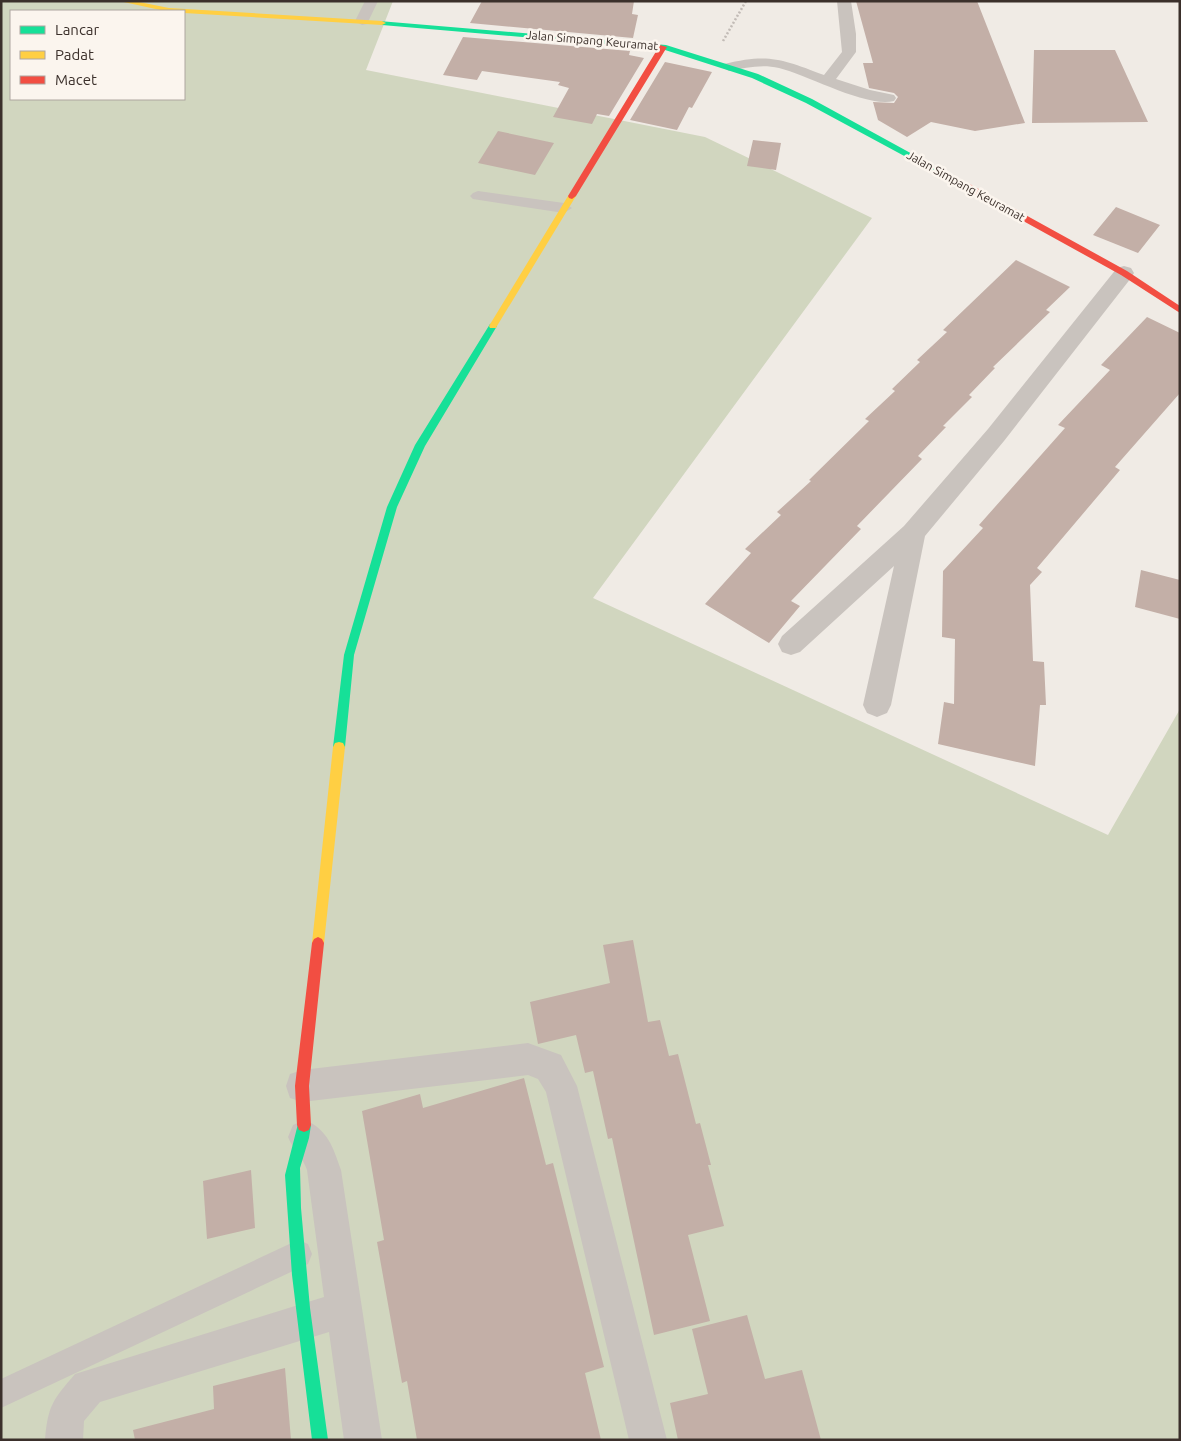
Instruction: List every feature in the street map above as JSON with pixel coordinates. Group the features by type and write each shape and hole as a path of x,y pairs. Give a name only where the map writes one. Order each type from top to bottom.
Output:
{"street":[{"name":"Jalan Simpang Keuramat","path":"122,1 170,10"},
{"name":"Jalan Simpang Keuramat","path":"185,11 362,21 663,47 712,61 809,101 1124,273 1180,310"},
{"path":"320,1440 304,1320 292,1166 304,1137 302,1086 349,655 392,507 420,445 663,47"},
{"path":"791,644 913,533 996,435 1124,273"},
{"path":"878,705 913,533"},
{"path":"302,1086 528,1059 549,1067 561,1086 648,1440"},
{"path":"304,1137 317,1149 324,1170 362,1440"},
{"path":"64,1440 66,1414 88,1387 304,1320 344,1310"}],"lane":[{"path":"362,21 372,1"},
{"path":"827,81 849,52 849,34 844,1"},
{"path":"729,67 758,61 769,62 867,94 889,98"},
{"path":"478,196 564,208"},
{"path":"1,1394 298,1254"}],"path":[{"path":"712,61 746,1"}],"green space":[{"path":"1,1 393,1 366,70 705,137 872,218 593,598 1108,835 1180,709 1180,1440 1,1440"}],"building":[{"path":"482,1 634,1 632,14 638,15 633,38 470,23"},
{"path":"856,1 977,1 1025,123 975,131 931,122 907,137 878,120 873,102 894,103 898,97 894,93 869,88 863,63 873,63"},
{"path":"463,37 630,51 629,55 644,58 609,116 597,114 592,124 553,117 569,88 558,85 560,82 482,71 477,80 443,75"},
{"path":"1034,50 1115,50 1148,122 1032,123"},
{"path":"665,62 712,72 692,108 689,107 677,130 630,120"},
{"path":"498,131 554,143 535,175 478,163"},
{"path":"753,140 781,143 776,170 747,166"},
{"path":"1116,207 1160,225 1138,253 1093,235"},
{"path":"1016,260 1070,287 1046,310 1050,312 993,367 995,368 969,395 972,397 943,426 946,427 918,456 922,459 857,526 861,529 791,601 800,606 769,643 705,604 751,553 745,549 781,515 777,512 811,481 809,480 869,421 865,419 895,391 892,389 920,362 917,360 947,332 943,330"},
{"path":"1147,317 1180,333 1180,393 1115,467 1120,470 1037,568 1042,572 1030,585 1033,661 1044,662 1046,705 1040,705 1035,766 938,744 944,702 954,704 955,639 942,637 943,571 983,528 979,525 1065,428 1058,425 1110,370 1101,365"},
{"path":"1141,570 1180,580 1180,619 1135,607"},
{"path":"633,940 648,1022 660,1020 669,1056 678,1054 696,1124 700,1123 711,1165 708,1165 724,1226 688,1235 710,1321 654,1335 612,1138 608,1139 593,1071 585,1073 576,1035 538,1044 530,1002 610,983 603,945"},
{"path":"524,1078 546,1165 553,1163 604,1367 585,1373 601,1440 417,1440 407,1381 402,1383 377,1242 384,1240 362,1111 420,1094 423,1108"},
{"path":"251,1170 255,1228 207,1239 203,1181"},
{"path":"747,1315 765,1379 802,1370 821,1440 678,1440 670,1403 708,1394 692,1329"},
{"path":"285,1368 291,1440 135,1440 133,1430 214,1409 213,1386"}],"traffic: fast":[{"path":"382,23 663,47 755,76 809,101 963,184"},
{"path":"339,747 349,655 392,507 420,445 493,326"},
{"path":"304,1125 303,1138 294,1162 292,1175 296,1242 320,1440"}],"traffic: slow":[{"path":"122,1 169,10"},
{"path":"185,11 382,23"},
{"path":"493,326 572,196"},
{"path":"318,943 339,747"}],"traffic: jam":[{"path":"572,196 663,47"},
{"path":"963,184 1124,273 1180,310"},
{"path":"304,1125 302,1086 318,943"}]}
